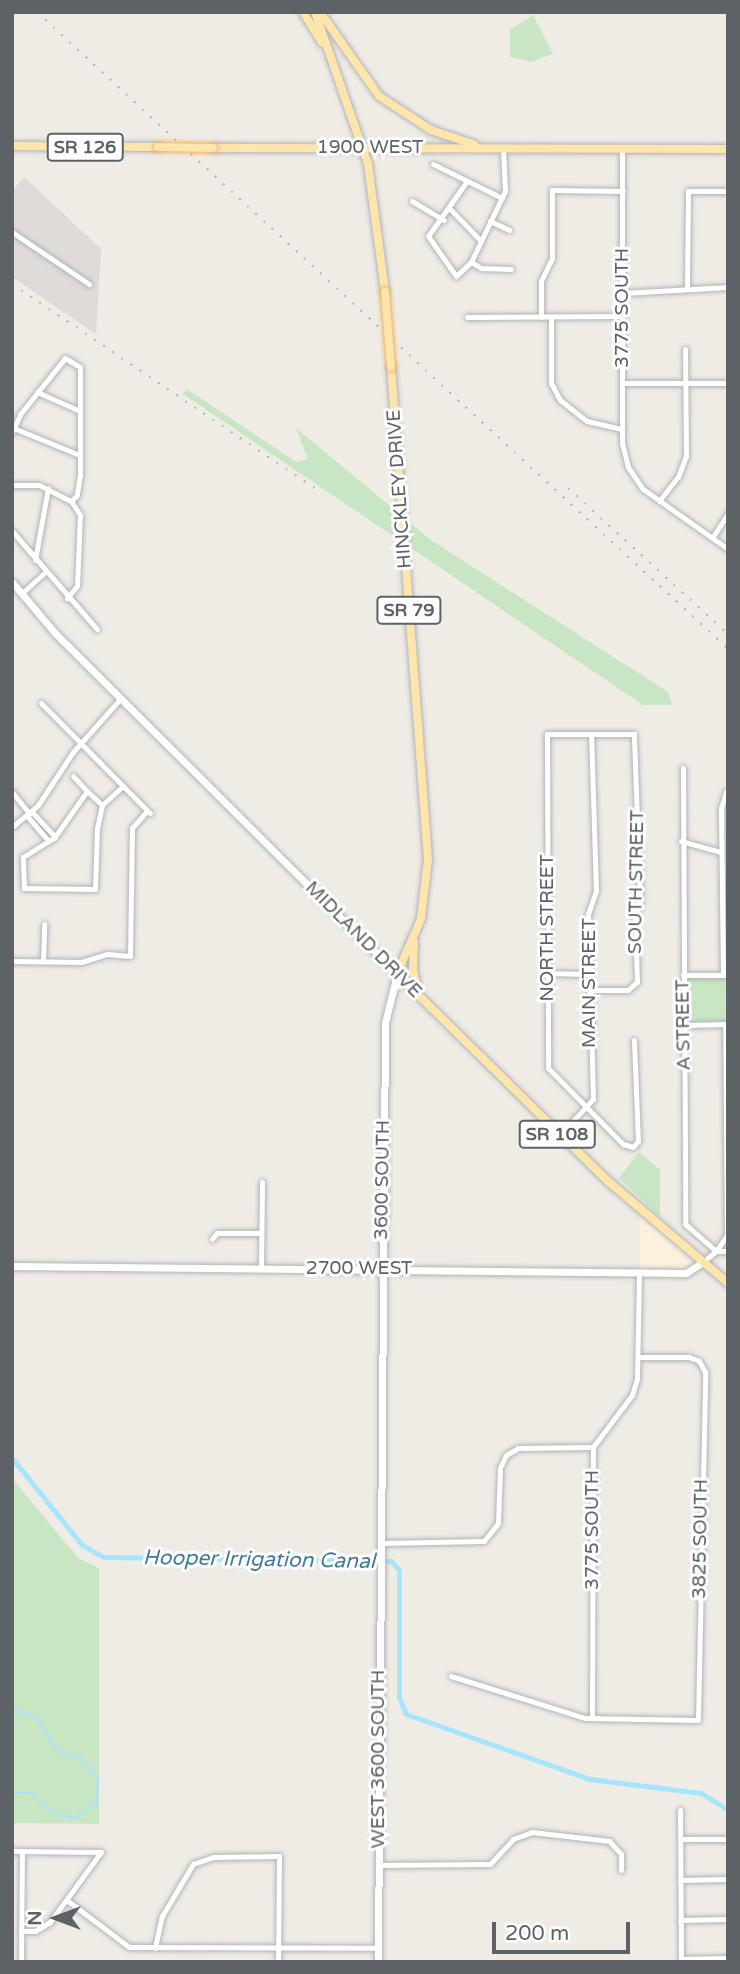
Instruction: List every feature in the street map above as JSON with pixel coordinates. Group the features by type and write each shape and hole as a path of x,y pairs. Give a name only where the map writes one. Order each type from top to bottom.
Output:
{"main road":[{"name":"HINCKLEY DRIVE","path":"303,12 326,48"},
{"name":"HINCKLEY DRIVE","path":"315,12 362,148 376,199 385,292 428,859 427,886 414,939 397,974"},
{"path":"320,12 361,75 394,109 431,130 485,148"},
{"name":"1900 WEST","path":"12,146 728,149"},
{"path":"414,939 413,969 418,996"},
{"name":"MIDLAND DRIVE","path":"397,974 559,1136 728,1283"}],"street":[{"path":"467,181 451,210 428,236 456,276 471,262 502,198 503,149"},
{"name":"3775 SOUTH","path":"622,149 622,429 628,467 659,501"},
{"path":"433,164 502,198"},
{"path":"541,317 541,281 552,258 552,190 623,191"},
{"path":"687,287 688,191 728,191"},
{"path":"412,201 444,219"},
{"path":"451,210 481,241"},
{"path":"490,221 509,230"},
{"path":"12,232 89,284"},
{"path":"471,262 481,268 511,269"},
{"path":"623,293 687,287 728,287"},
{"path":"467,317 623,316"},
{"path":"551,317 551,383 560,400 587,421 622,429"},
{"path":"685,349 686,456 678,477 659,501 728,549"},
{"path":"71,501 77,495 80,475 77,454 80,367 65,358 21,413 14,430 77,454"},
{"path":"622,383 728,383"},
{"path":"37,392 80,411"},
{"path":"12,408 21,413"},
{"path":"12,485 48,488 71,501 80,515 77,586 67,598"},
{"path":"35,560 48,488"},
{"path":"712,538 728,513"},
{"path":"12,531 67,598 97,629"},
{"path":"22,593 45,572"},
{"name":"MIDLAND DRIVE","path":"12,582 121,698 397,974"},
{"path":"12,827 30,814 80,743 121,698"},
{"path":"12,961 130,956 132,828 149,812 41,703"},
{"name":"NORTH STREET","path":"592,734 547,734 548,1068 623,1144 633,1147 638,1141 634,1040"},
{"name":"SOUTH STREET","path":"588,990 633,989 635,917 640,901 634,734 592,734"},
{"name":"MAIN STREET","path":"586,1106 593,1099 588,990 588,914 596,891 592,734"},
{"name":"A STREET","path":"683,768 681,841 685,1224 716,1251"},
{"path":"73,776 102,806"},
{"path":"87,791 52,839 23,857 24,888 95,889 97,828 102,806 123,786"},
{"path":"12,792 52,839"},
{"path":"683,975 725,975 725,896 721,852 726,792"},
{"path":"681,841 721,852"},
{"path":"43,961 44,924"},
{"path":"548,972 588,974"},
{"name":"3600 SOUTH","path":"380,1556 386,1023 397,974"},
{"path":"684,1025 726,1024 727,1235 716,1251 702,1262"},
{"path":"559,1136 586,1106"},
{"path":"261,1269 262,1182"},
{"path":"212,1239 217,1233 261,1233"},
{"path":"716,1251 728,1251"},
{"name":"2700 WEST","path":"12,1266 686,1273 702,1262"},
{"name":"3775 SOUTH","path":"592,1718 593,1447 632,1395 639,1357 639,1271"},
{"name":"3825 SOUTH","path":"592,1718 698,1720 705,1371 699,1361 639,1357"},
{"path":"380,1543 476,1543 489,1538 498,1523 500,1468 506,1455 518,1448 593,1447"},
{"name":"WEST 3600 SOUTH","path":"378,1962 380,1556"},
{"path":"451,1676 592,1718"},
{"path":"680,1810 681,1959 728,1958"},
{"path":"378,1865 490,1864 513,1839 532,1832 609,1841 621,1854 621,1870"},
{"path":"680,1839 728,1839"},
{"path":"12,1851 101,1852 68,1901 42,1927 21,1931"},
{"path":"21,1962 22,1851"},
{"path":"155,1948 162,1916 186,1873 203,1860 279,1856 278,1962"},
{"path":"680,1880 728,1879"},
{"path":"68,1901 119,1943 155,1948 378,1948"},
{"path":"680,1920 728,1919"}],"shaded area":[{"path":"24,177 101,249 96,334 12,277 12,192"},
{"path":"640,1209 708,1270 640,1269"}],"green space":[{"path":"533,15 553,54 531,62 510,57 510,30"},
{"path":"187,389 296,462 308,459 296,428 431,540 668,692 672,705 643,705 183,394"},
{"path":"686,976 728,976 728,1024 686,1024"},
{"path":"639,1152 660,1170 660,1217 619,1178"},
{"path":"12,1478 78,1558 99,1568 99,1824 12,1823"}],"waterway":[{"name":"Hooper Irrigation Canal","path":"12,1458 82,1545 104,1557 391,1561 399,1570 399,1697 406,1714 590,1779 701,1793 728,1810"},
{"path":"12,1709 37,1718 58,1752 81,1759 98,1778 97,1802 75,1818 52,1812 29,1793 12,1793"}],"railway":[{"path":"37,12 728,649"},
{"path":"12,284 319,491"},
{"path":"568,488 728,634"}]}
